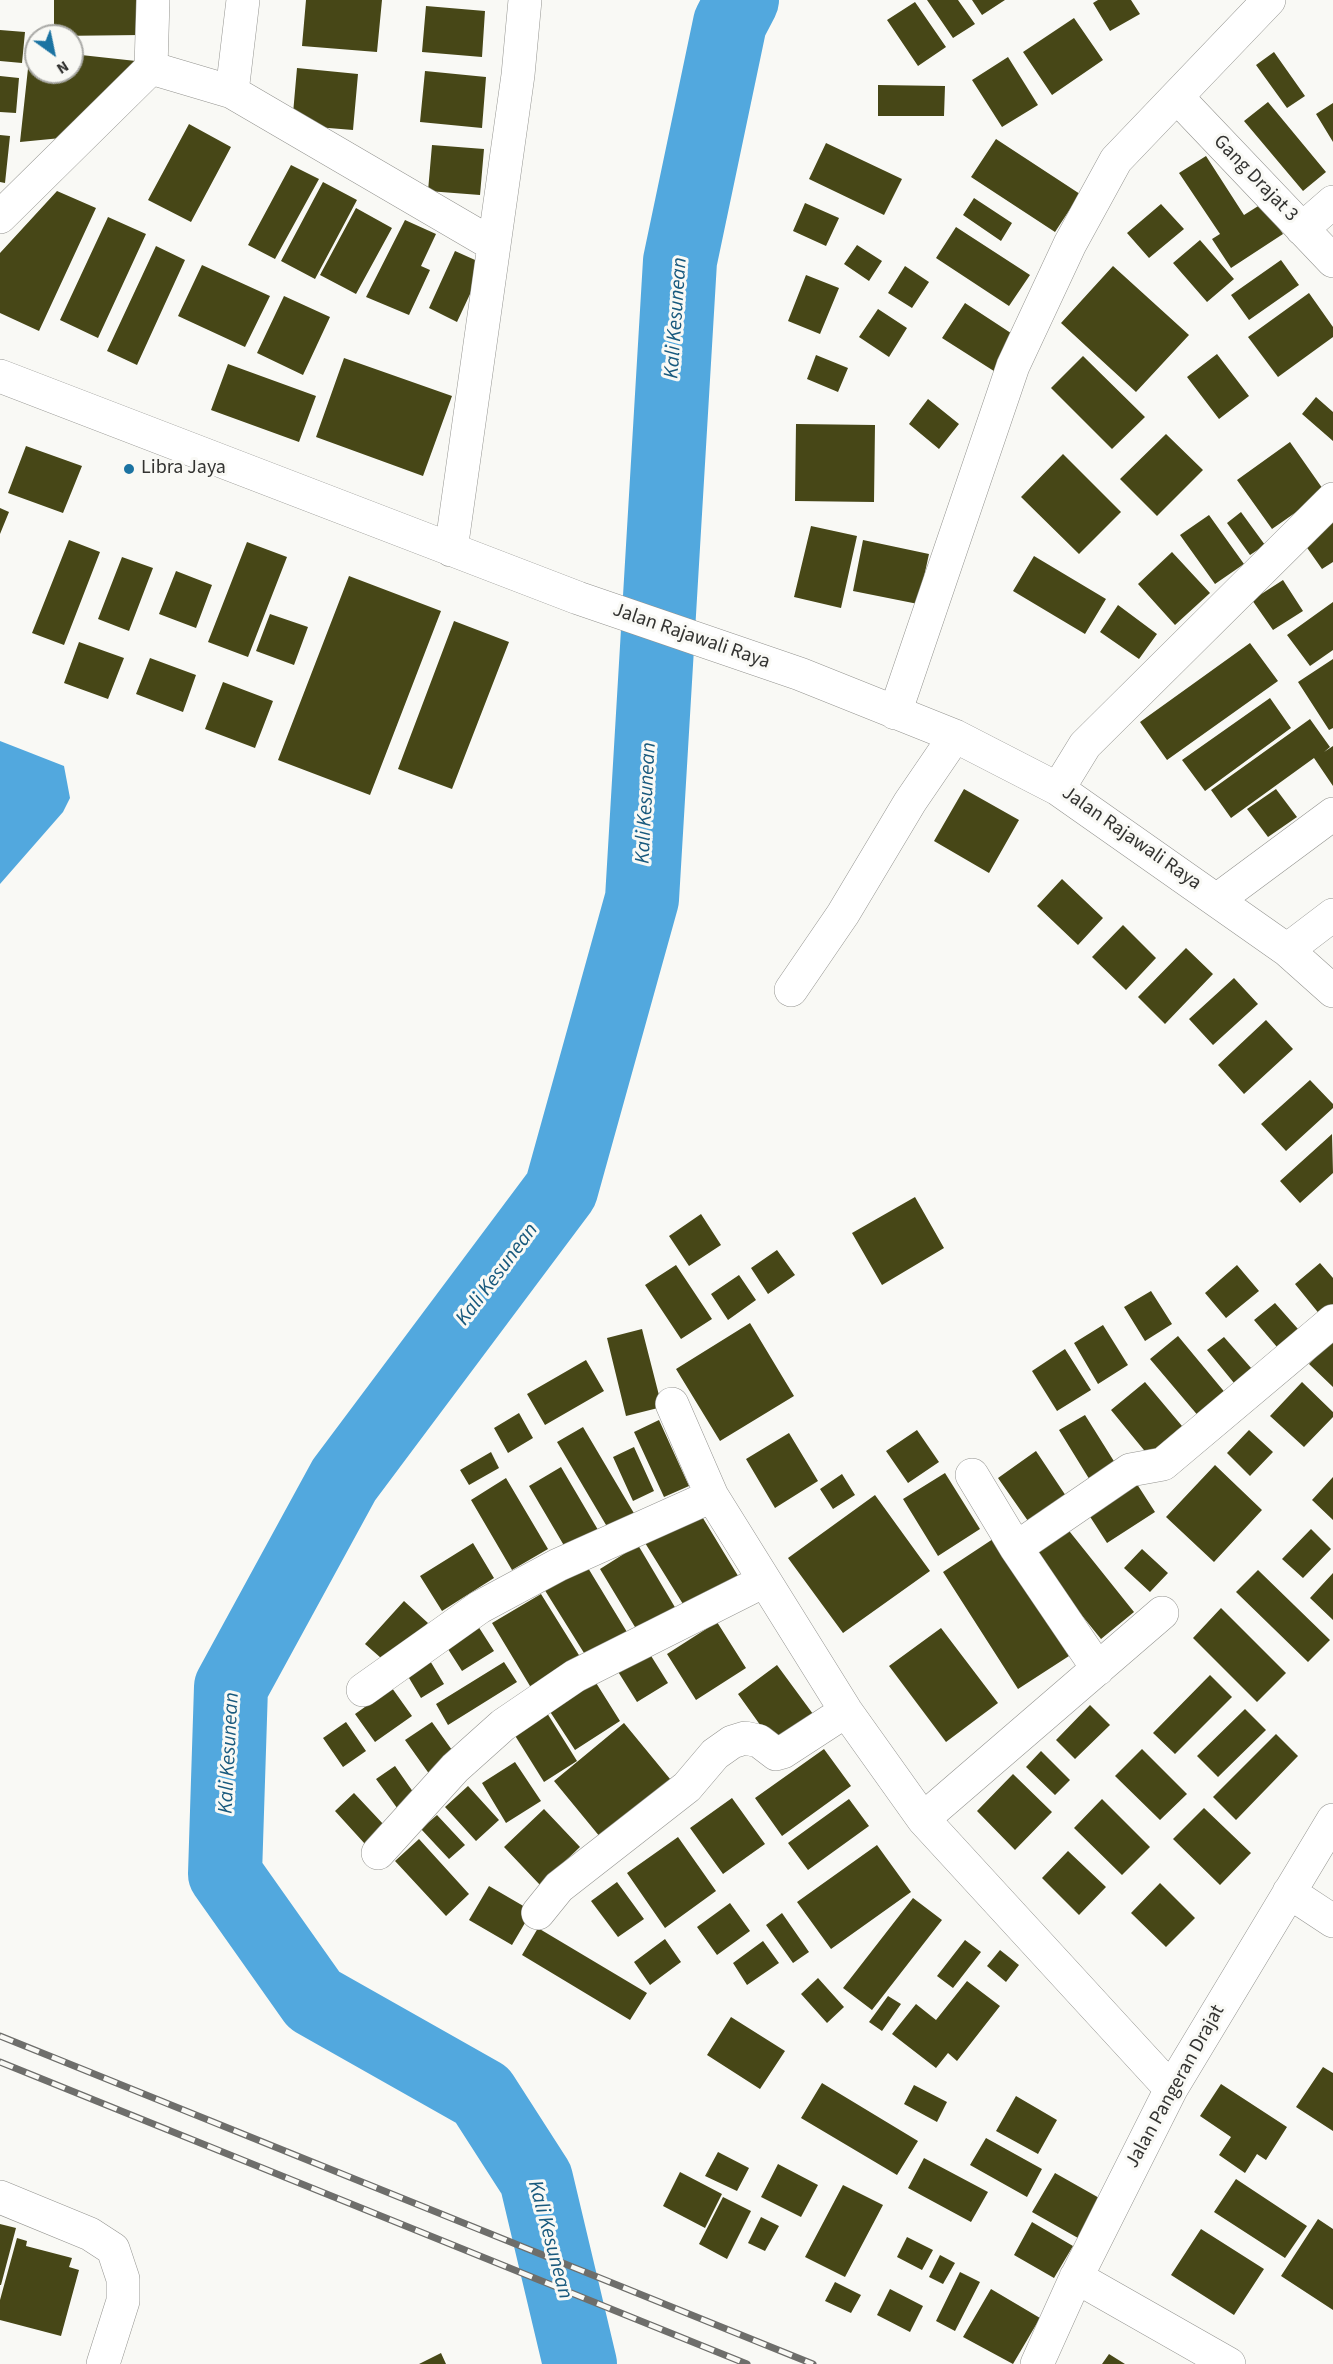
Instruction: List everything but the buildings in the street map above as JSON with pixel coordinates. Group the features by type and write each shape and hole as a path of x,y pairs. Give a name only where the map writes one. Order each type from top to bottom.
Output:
{"street":[{"path":"0,217 151,68 153,0"},
{"path":"232,92 243,0"},
{"path":"451,550 518,75 525,0"},
{"path":"895,713 1013,366 1116,160 1269,0"},
{"path":"151,68 232,92 494,245"},
{"name":"Gang Drajat 3","path":"1177,97 1333,261"},
{"path":"1302,229 1333,202"},
{"name":"Jalan Rajawali Raya","path":"0,376 578,598 800,674 955,736 1059,789 1287,950 1333,991"},
{"path":"1059,789 1085,745 1333,499"},
{"path":"791,990 843,914 910,802 955,736"},
{"path":"1216,900 1333,814"},
{"path":"1287,950 1333,915"},
{"path":"1016,1548 1130,1470 1163,1464 1333,1321"},
{"path":"672,1404 712,1496 846,1711 923,1819 1171,2089"},
{"path":"972,1475 1016,1548 1098,1669"},
{"path":"363,1690 399,1662 480,1607 558,1565 712,1496"},
{"path":"378,1853 455,1768 502,1725 575,1676 764,1581"},
{"path":"923,1819 1162,1613"},
{"path":"538,1913 559,1887 687,1786 715,1754 732,1742 745,1738 759,1741 776,1754 783,1752 846,1711"},
{"name":"Jalan Pangeran Drajat","path":"1037,2364 1070,2291 1171,2089 1333,1820"},
{"path":"1289,1892 1333,1921"},
{"path":"0,2197 90,2234 113,2249 123,2279 123,2301 104,2364"},
{"path":"1070,2291 1229,2364"}],"water":[{"path":"0,741 64,766 70,798 63,812 0,884"}],"waterway":[{"name":"Kali Kesunean","path":"580,2364 536,2179 482,2095 314,2000 225,1874 231,1687 344,1480 561,1190 642,899 680,261 730,23 742,0"}],"railway":[{"path":"0,2036 813,2364"},
{"path":"0,2062 747,2364"}],"place":[{"name":"Libra Jaya","path":"129,469"}]}
